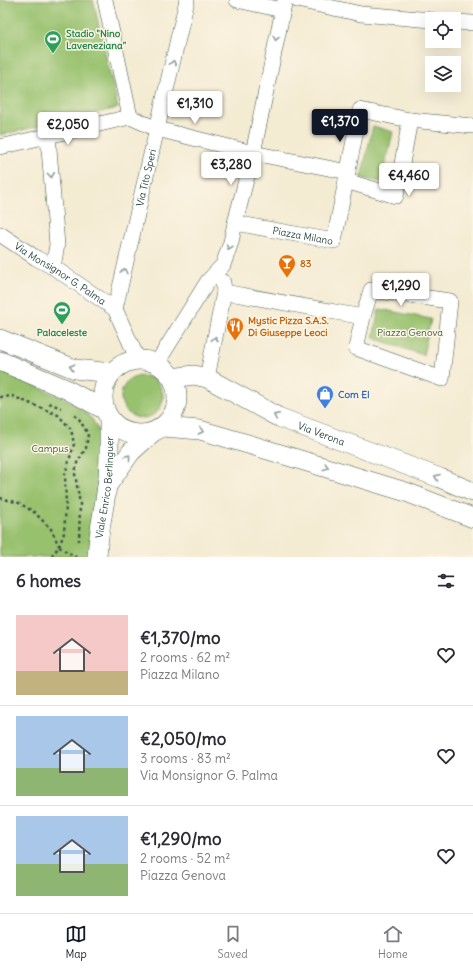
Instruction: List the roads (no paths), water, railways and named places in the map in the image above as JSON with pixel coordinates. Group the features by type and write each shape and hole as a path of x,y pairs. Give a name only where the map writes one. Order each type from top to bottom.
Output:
{"street":[{"path":"105,0 130,117"},
{"name":"Via Tito Speri","path":"115,309 187,0"},
{"path":"157,363 208,282 222,265 231,242 253,153 283,5 237,0"},
{"path":"297,0 361,14 425,19"},
{"path":"461,22 473,23"},
{"name":"Piazza Milano","path":"235,223 334,241 360,110 410,120 473,126"},
{"path":"0,147 130,117 157,129 347,176 396,196 410,120"},
{"path":"48,137 57,245 53,267"},
{"name":"Via Monsignor G. Palma","path":"0,234 36,258 53,267 115,309 138,360"},
{"path":"207,378 224,292 222,265"},
{"path":"371,290 450,301 442,379 356,348 363,317 371,290"},
{"path":"224,292 363,317"},
{"path":"0,339 75,369 111,373"},
{"path":"107,486 131,452 158,429 170,419 175,409 178,399 172,378 166,369 157,363 148,360 138,360 118,366 106,381 103,391 103,400 107,414 115,425 124,430 133,434 144,434 158,429 200,430 406,492 473,518"},
{"path":"0,361 66,389 107,414"},
{"name":"Via Verona","path":"172,378 194,375 207,378 278,417 440,478 473,492"},
{"name":"Viale Enrico Berlinguer","path":"97,557 97,540 107,486 110,446 107,414"}],"place":[{"name":"Stadio \"Nino Laveneziana\"","path":"53,54"},
{"name":"83","path":"287,278"},
{"name":"Palaceleste","path":"62,325"},
{"name":"Mystic Pizza S.A.S. Di Giuseppe Leoci","path":"235,341"},
{"name":"Com El","path":"325,409"}],"park label":[{"name":"Piazza Genova","path":"410,332"},
{"name":"Campus","path":"50,448"}]}
